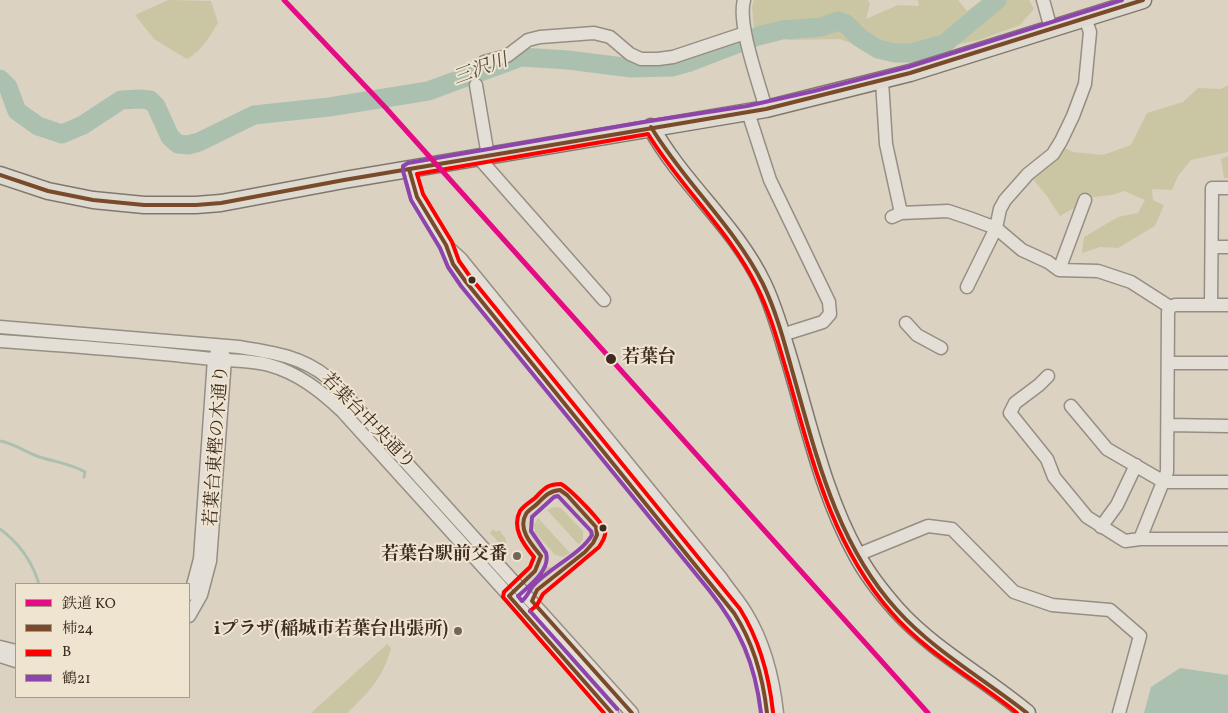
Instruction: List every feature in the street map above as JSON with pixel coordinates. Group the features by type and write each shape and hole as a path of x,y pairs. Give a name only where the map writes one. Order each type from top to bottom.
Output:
{"main road":[{"path":"0,175 48,191 93,200 144,206 196,205 244,199 651,127 748,112 882,81 1144,0"},
{"path":"651,127 669,158 733,235 752,262 771,302 830,494 856,555 872,579 898,610 927,638 956,662 1027,713"}],"street":[{"path":"744,0 742,6 745,34 766,108"},
{"path":"1044,0 1051,29"},
{"path":"967,287 996,228 1000,209 1005,200 1028,174 1053,154 1073,116 1085,84 1090,32 1085,18"},
{"path":"484,62 507,56 528,40 540,37 594,32 610,36 630,54 641,59 658,59 673,57 745,34"},
{"path":"882,81 886,144 896,215 948,211 996,228 1022,250 1048,262 1059,270 1098,271 1131,282 1170,307"},
{"path":"476,85 483,156 604,300"},
{"path":"748,112 770,180 829,302 830,314 823,322 782,335"},
{"path":"409,170 417,197 446,244 721,578 746,612 760,640 769,665 778,713"},
{"path":"1212,305 1212,188 1228,188"},
{"path":"1059,270 1085,200"},
{"path":"446,244 453,264 459,272 714,586 737,617 751,642 760,670 767,713"},
{"path":"1212,247 1228,247"},
{"path":"1170,307 1175,305 1228,305"},
{"path":"1140,539 1167,472 1168,312 1170,307"},
{"path":"906,323 917,335 941,348"},
{"name":"若葉台中央通り","path":"0,327 220,345 275,352 294,358 327,377 632,713"},
{"name":"若葉台中央通り","path":"0,341 219,359 269,365 296,375 319,390 342,412 522,610 612,713"},
{"name":"若葉台東樫の木通り","path":"190,592 200,559 220,345"},
{"name":"若葉台東樫の木通り","path":"190,614 200,595 210,561 219,359"},
{"path":"1168,363 1228,363"},
{"path":"1048,376 1015,403 1010,414 1047,459 1054,477 1087,517 1125,541 1140,539 1228,540"},
{"path":"1071,406 1107,449 1164,482 1228,482"},
{"path":"1168,425 1228,426"},
{"path":"1101,527 1117,505 1136,465"},
{"path":"856,555 928,526 952,529 1014,592 1052,606 1110,610 1140,636 1119,713"},
{"path":"0,646 15,651"},
{"path":"0,656 15,661"}],"shaded area":[{"path":"168,0 211,1 218,23 201,48 187,59 154,39 135,15"},
{"path":"754,0 868,0 870,4 866,19 898,5 919,6 918,0 958,0 967,11 982,0 1029,0 1034,9 1020,25 979,40 935,49 902,63 840,39 789,40 754,29 752,6"},
{"path":"1228,85 1228,152 1191,160 1178,176 1172,190 1152,189 1153,200 1164,205 1155,226 1118,248 1100,247 1082,253 1084,237 1118,217 1138,213 1145,200 1124,191 1112,195 1093,197 1060,216 1047,196 1031,177 1054,160 1065,148 1073,152 1103,155 1131,145 1147,113 1183,102 1198,88 1221,89"},
{"path":"1228,156 1228,178 1224,178 1221,159"},
{"path":"554,507 561,508 583,531 583,539 579,545 547,510"},
{"path":"538,518 570,553 563,557 555,555 535,532 534,525"},
{"path":"493,529 496,532 499,530 506,539 506,543 500,544 490,533"},
{"path":"543,566 553,568 553,571 537,584 535,579 541,573"},
{"path":"387,644 391,648 380,676 362,699 347,713 311,713"},
{"path":"1180,668 1228,675 1228,713 1144,713 1151,687"}],"waterway":[{"name":"三沢川","path":"0,79 8,87 17,111 38,126 62,134 83,125 121,100 150,100 156,106 170,137 178,144 188,145 199,142 254,115 329,107 428,91 521,57 568,60 631,68 672,67 758,36 782,30 821,27 838,21 846,24 860,38 878,49 895,53 911,53 944,44 997,0"},
{"path":"0,441 14,445 37,456 79,469 85,472 84,477"},
{"path":"0,529 24,553 33,568 39,583"}],"rail line":[{"name":"KO","path":"284,0 385,107 928,713"}],"transit line":[{"name":"鶴21","path":"761,713 755,678 750,662 737,633 720,604 461,286 448,267 440,248 411,200 403,166 408,163 747,106 814,91 908,67 1122,0"},
{"name":"柿24","path":"0,175 48,191 93,200 144,205 221,203 344,180 766,109 910,73 1143,0"},
{"name":"柿24","path":"651,127 678,167 724,223 763,284 779,326 820,465 843,527 858,556 876,584 911,625 943,652 1027,713"},
{"name":"B","path":"773,712 769,685 758,646 740,609 471,278 459,261 452,242 423,194 417,174 648,134 675,173 733,247 757,287 774,331 826,500 853,559 871,586 905,627 935,653 1017,713"},
{"name":"柿24","path":"409,169 417,197 446,245 453,264 466,282 734,613 747,637 756,661 767,713"},
{"name":"B","path":"530,611 537,605 543,594 599,547 605,536 603,528 593,514 561,484 546,488 520,511 517,524 518,530 523,542 534,557 530,567 504,592 503,597 604,713"},
{"name":"柿24","path":"612,713 509,596 535,571 541,556 524,531 523,525 526,514 547,494 553,491 560,490 567,495 596,527 597,535 585,552 537,590 532,601 632,713"},
{"name":"鶴21","path":"558,496 591,531 592,535 580,549 540,579 522,601 518,596 538,577 547,559 546,553 531,531 532,517 554,497 558,496"},
{"name":"鶴21","path":"530,611 617,709"}],"place":[{"name":"若葉台","path":"611,359"},
{"name":"若葉台駅前交番","path":"517,556"},
{"name":"iプラザ(稲城市若葉台出張所)","path":"458,631"}]}
